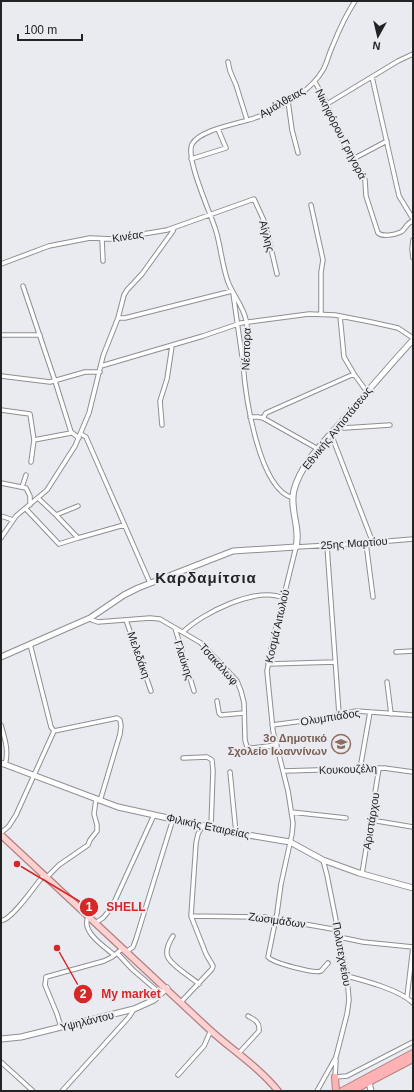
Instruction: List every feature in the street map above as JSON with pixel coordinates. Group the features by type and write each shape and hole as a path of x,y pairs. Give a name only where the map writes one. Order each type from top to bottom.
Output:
{"highway":[{"path":"342,1091 413,1052"},
{"path":"353,1091 413,1059"},
{"path":"335,1077 336,1091"}],"main road":[{"path":"1,834 88,917 278,1091"},
{"path":"273,1085 283,1091"}],"street":[{"name":"Αμάλθειας","path":"191,148 200,136 263,115 306,90 324,69 339,30 355,1"},
{"path":"327,104 398,61 413,54"},
{"path":"228,62 247,120"},
{"path":"372,77 399,196 413,220"},
{"name":"Νικηφόρου Γρηγορά","path":"314,82 327,104 343,142 366,181 366,196 376,230 379,234 387,235 400,232 413,220"},
{"path":"288,101 292,130 298,153"},
{"path":"191,159 226,148 218,129"},
{"path":"353,159 387,141"},
{"name":"Νέστορα","path":"191,148 191,159 216,231 225,273 232,292 238,300 247,322 247,341 243,362 250,417 257,446 267,472 285,495 293,498"},
{"name":"Κινέας","path":"1,264 49,246 90,238 120,238 174,228 210,214 254,200"},
{"name":"Αίγλης","path":"254,200 266,223 277,274"},
{"path":"311,205 323,260 321,272 321,314"},
{"path":"1,538 13,520 39,499 50,487 79,438 91,410 101,366 118,318 120,305 125,292 142,274 174,231 174,228"},
{"path":"102,239 103,261"},
{"path":"413,240 413,258"},
{"path":"23,286 71,433 79,438"},
{"path":"118,318 125,318 232,292 243,362"},
{"path":"101,366 172,346 237,324 302,314 340,316 394,327 401,330 413,339"},
{"path":"340,316 343,355 367,392"},
{"path":"1,335 40,335"},
{"name":"Εθνικής Αντιστάσεως","path":"296,547 298,536 293,498 294,489 300,476 318,448 413,339"},
{"path":"162,425 160,401 168,374 172,346"},
{"path":"1,376 50,382 85,372 100,372"},
{"path":"263,418 266,413 354,374"},
{"path":"1,410 30,414 34,440 31,462"},
{"path":"250,417 263,418 318,448"},
{"path":"338,425 344,428 390,424"},
{"path":"34,440 71,433"},
{"path":"81,434 86,437 150,583"},
{"path":"331,434 373,543"},
{"path":"22,487 26,476"},
{"path":"1,483 22,487 27,490 30,505"},
{"path":"39,499 78,538"},
{"path":"56,515 78,506"},
{"path":"26,509 59,544 124,525"},
{"path":"1,516 13,520"},
{"name":"25ης Μαρτίου","path":"296,547 373,543 413,539"},
{"path":"366,543 373,597"},
{"path":"327,546 340,714"},
{"path":"1,657 90,618 124,595 150,583 233,551 296,547"},
{"name":"Κοσμά Αιτωλού","path":"296,547 268,664 268,685 272,725 284,771 292,812 293,826 268,956 269,959 277,963 318,972 328,963"},
{"path":"183,632 214,611 233,602 267,594 283,598"},
{"name":"Τσακάλωφ","path":"90,618 98,622 154,618 160,619 202,643 237,681 242,693 245,740 247,747 253,748 277,745"},
{"name":"Μελεδάκη","path":"126,620 151,691"},
{"name":"Γλαύκης","path":"175,628 194,691"},
{"path":"30,644 51,727 54,731"},
{"path":"396,652 413,651"},
{"path":"268,664 335,662"},
{"path":"387,682 391,714"},
{"path":"216,701 221,715 244,713"},
{"name":"Ολυμπιάδος","path":"272,725 318,719 356,711 413,715"},
{"path":"360,769 370,712"},
{"path":"1,921 7,919 13,913 46,876 88,845 96,833 97,825 94,814 119,740 121,726 120,720 111,719 54,731"},
{"path":"1,725 7,758 3,764"},
{"path":"1,834 16,816 33,775 54,731"},
{"path":"183,758 207,757 212,760 213,777 211,827"},
{"name":"Φιλικής Εταιρείας","path":"3,764 122,808 236,833 290,842 323,860 362,874 413,888"},
{"name":"Κουκουζέλη","path":"284,771 379,768 413,772"},
{"name":"Αριστάρχου","path":"362,874 379,768"},
{"path":"230,772 236,833"},
{"path":"292,812 346,818"},
{"path":"95,923 103,918 112,907 154,815"},
{"path":"61,1027 58,1014 45,985 46,978 100,963 124,950 133,947 173,819"},
{"path":"371,820 413,827"},
{"path":"181,1002 199,984 213,966 206,954 191,916 196,840 203,825"},
{"name":"Πολυτεχνείου","path":"318,1091 336,1057 348,1007 349,991 328,879 323,860"},
{"name":"Ζωσιμάδων","path":"191,916 246,916 276,919 338,930"},
{"path":"88,917 86,925 89,932 161,994"},
{"path":"173,936 167,950 169,961 199,984"},
{"path":"339,937 363,942 413,947 407,997"},
{"path":"347,976 407,997 413,1003"},
{"name":"Υψηλάντου","path":"1,1039 21,1037 134,1009 150,1002 167,988"},
{"path":"62,1091 129,1017 134,1009"},
{"path":"238,1054 259,1031 258,1022 248,1016"},
{"path":"178,1075 204,1046 211,1030"},
{"path":"336,1057 335,1077 342,1077 353,1073 413,1042"},
{"path":"1,1062 33,1091"},
{"path":"369,1082 371,1091"}],"place":[{"name":"3ο Δημοτικό Σχολείο Ιωαννίνων","path":"341,744"},
{"name":"SHELL","path":"17,864"},
{"name":"My market","path":"57,948"}],"district":[{"name":"Καρδαμίτσια","path":"206,577"}]}
